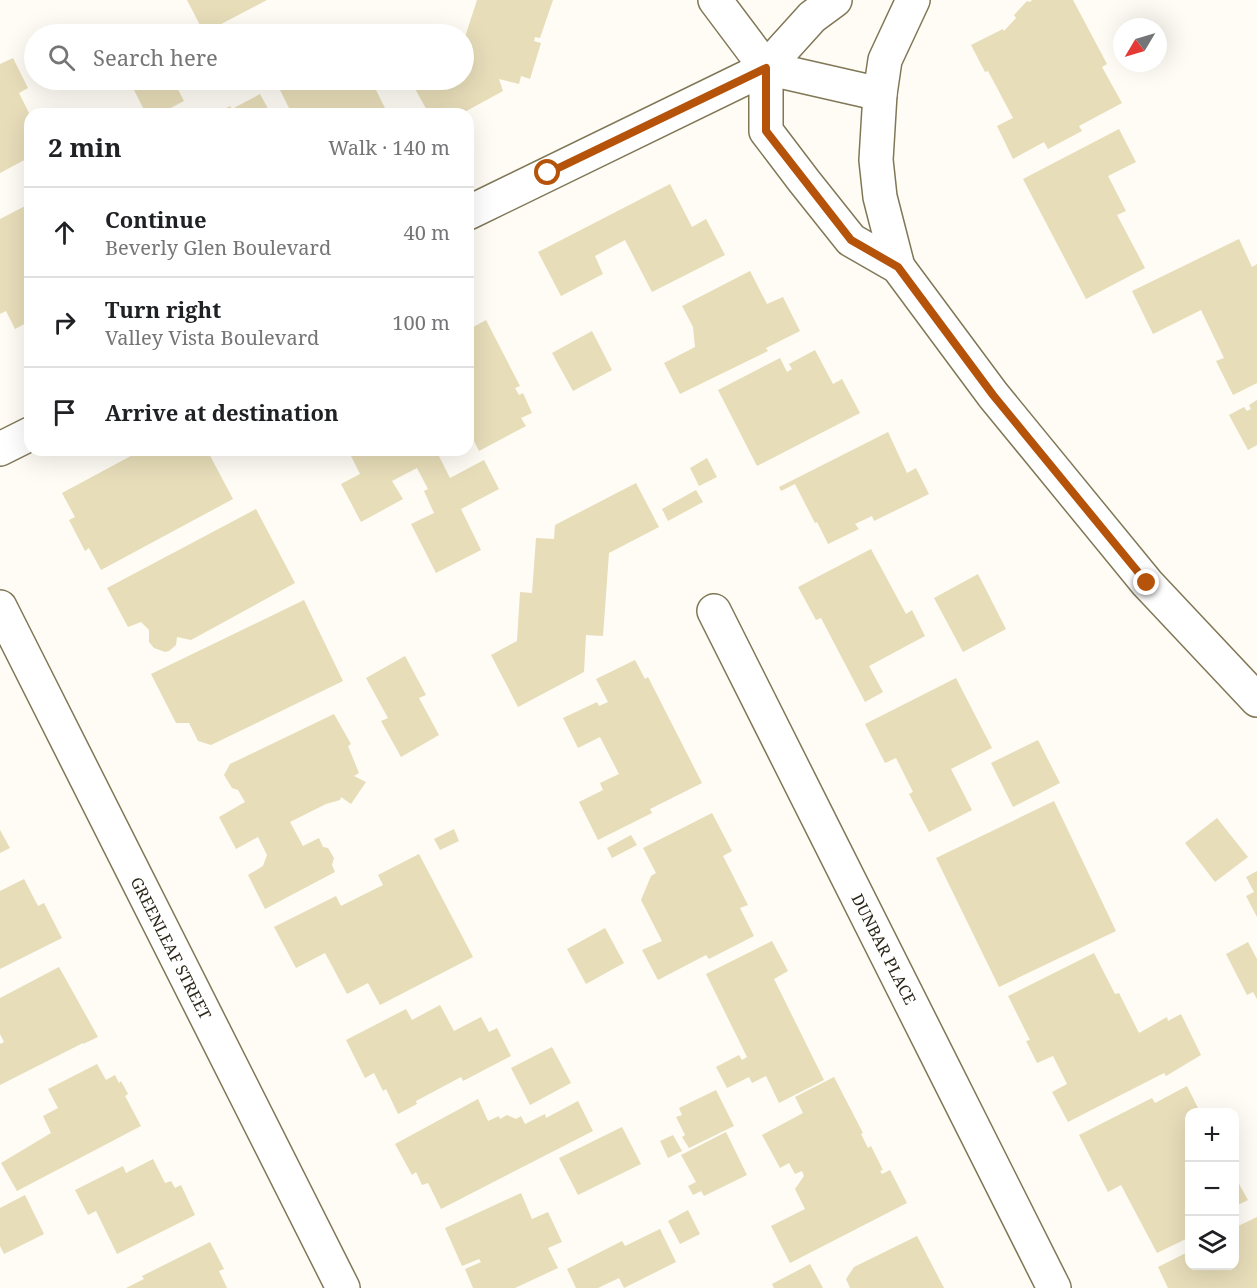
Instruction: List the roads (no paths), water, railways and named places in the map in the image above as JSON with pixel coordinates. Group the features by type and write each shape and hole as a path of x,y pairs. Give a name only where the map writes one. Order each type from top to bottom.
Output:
{"street":[{"path":"715,0 766,68 766,131 851,240 898,267"},
{"path":"474,210 766,68 812,17 835,0"},
{"path":"914,0 885,60 880,94 876,160 880,197 898,267 993,395 1139,574 1257,700"},
{"path":"766,68 880,94"},
{"path":"0,449 24,437"},
{"name":"GREENLEAF STREET","path":"0,607 343,1288"},
{"name":"DUNBAR PLACE","path":"714,611 1054,1288"}]}
